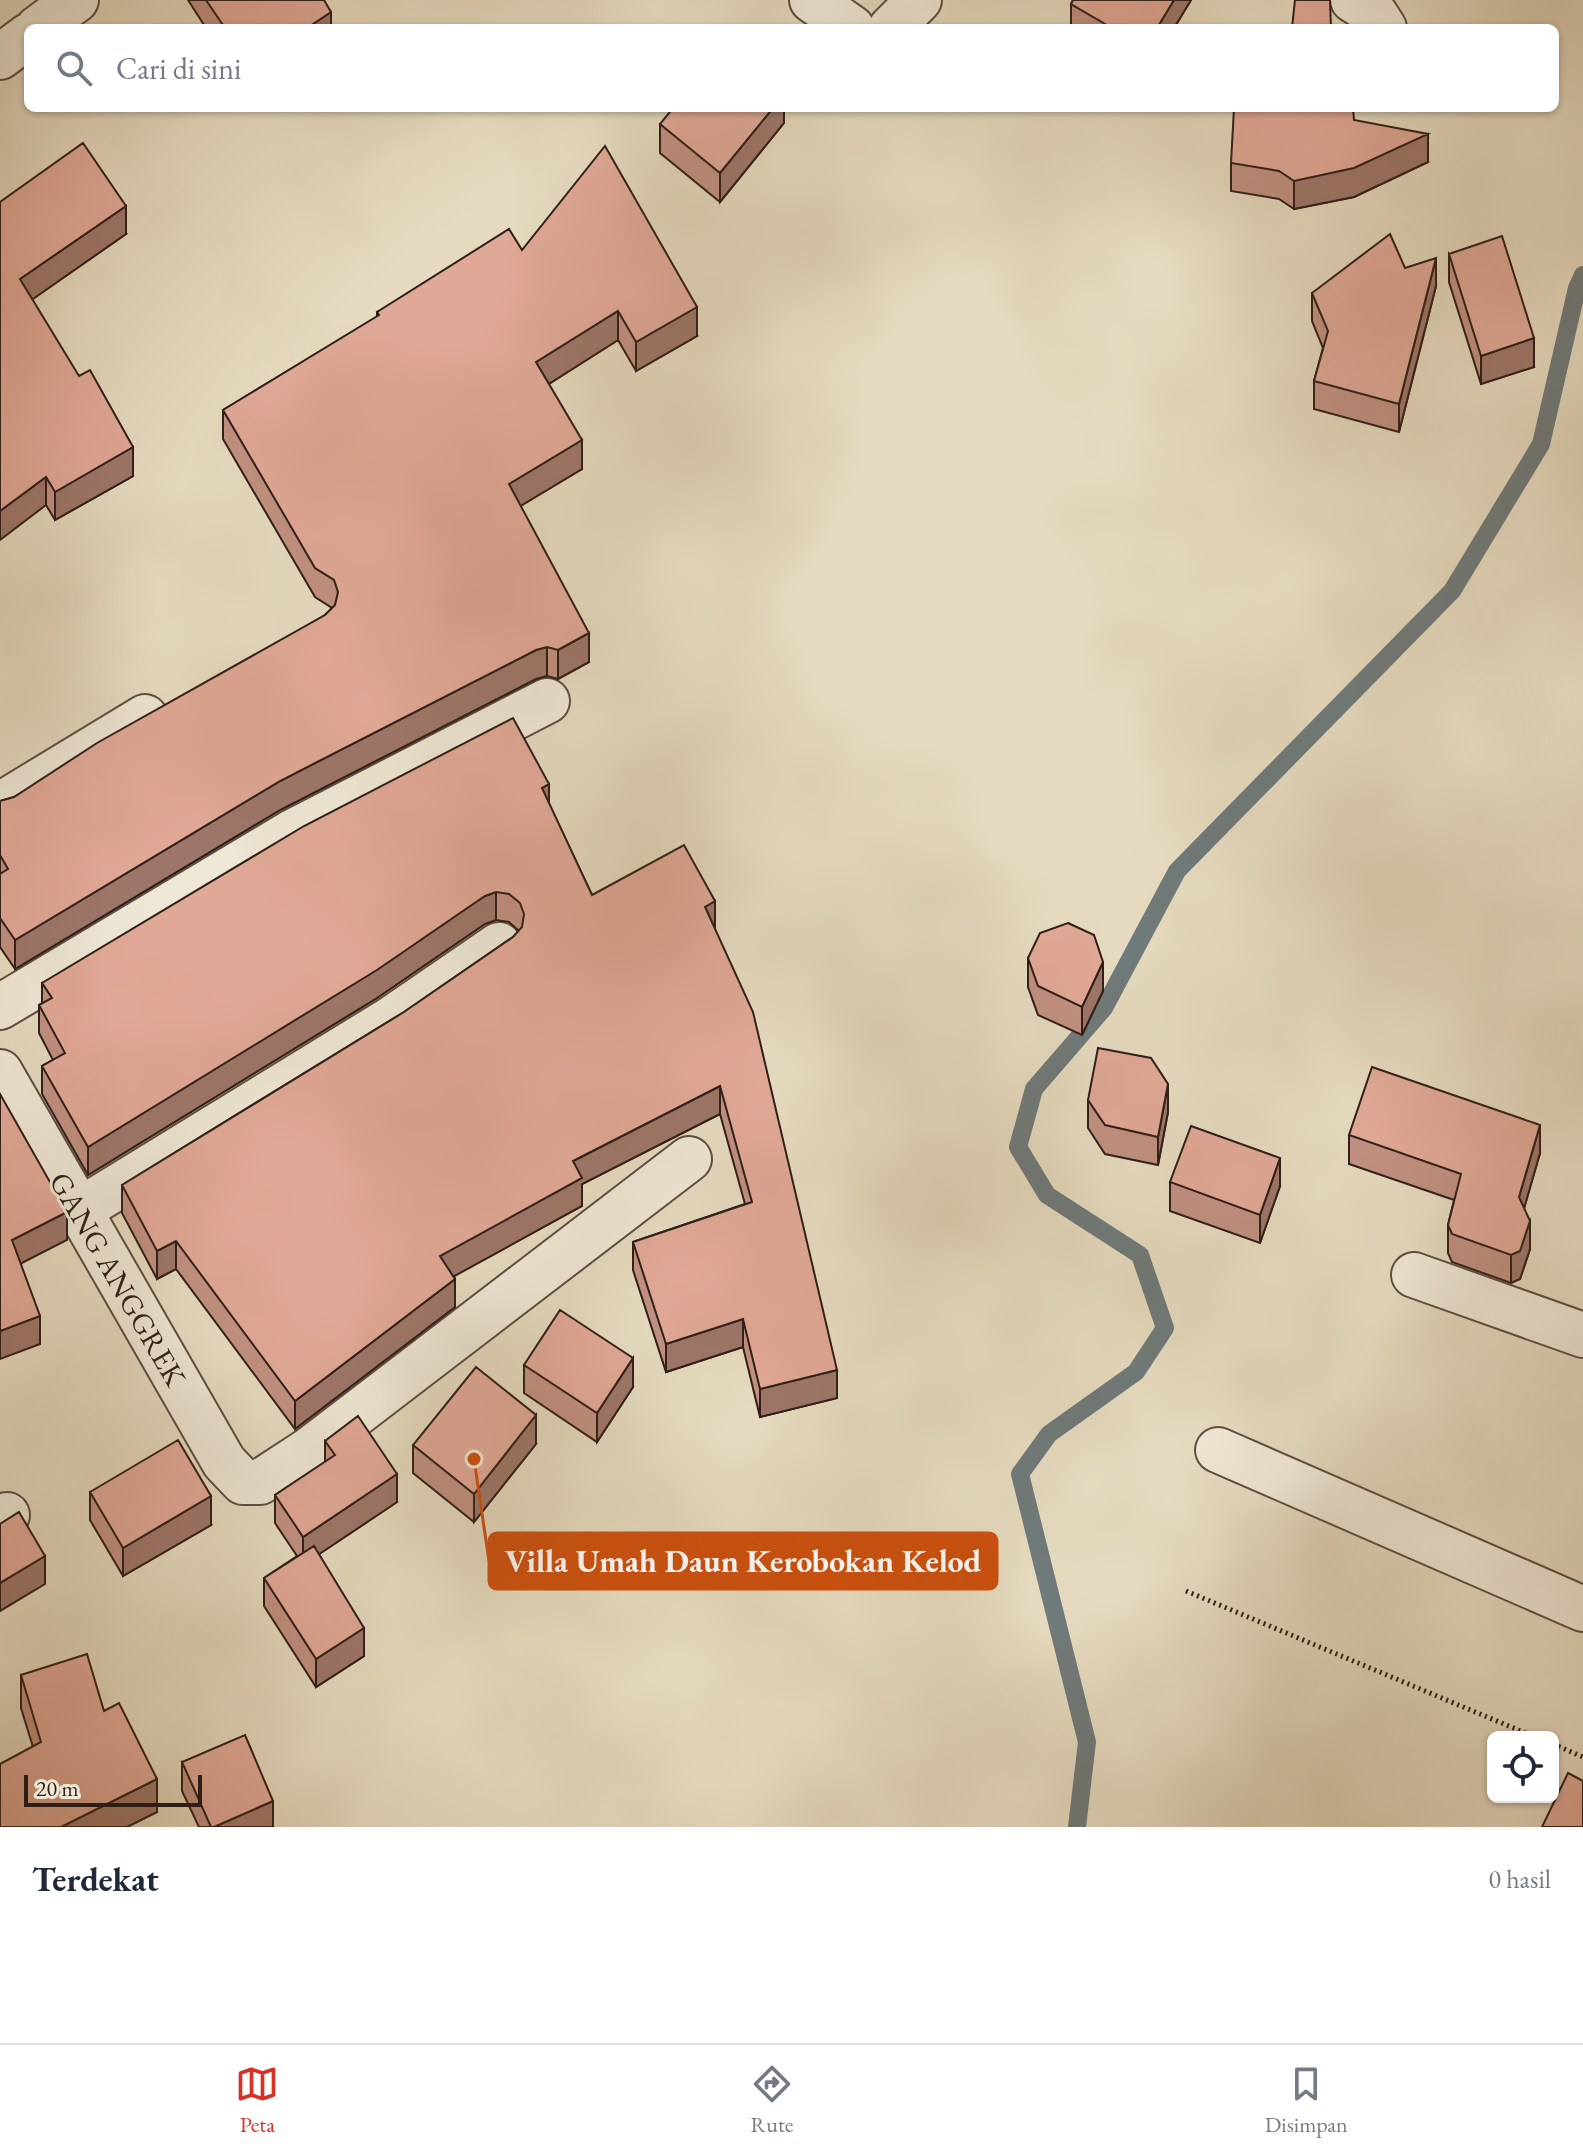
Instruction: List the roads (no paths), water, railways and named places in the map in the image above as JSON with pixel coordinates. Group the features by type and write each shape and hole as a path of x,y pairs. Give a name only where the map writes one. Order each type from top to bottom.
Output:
{"street":[{"path":"43,24 76,0"},
{"path":"812,0 846,24"},
{"path":"895,24 919,0"},
{"path":"1353,0 1375,14 1381,24"},
{"path":"0,57 24,39"},
{"path":"0,805 84,751 178,698"},
{"path":"0,1007 292,832 547,701"},
{"path":"78,1211 391,1019 499,945"},
{"name":"GANG ANGGREK","path":"0,1072 224,1462 243,1482 260,1482 309,1450 689,1159"},
{"path":"1414,1275 1583,1335"},
{"path":"1218,1450 1583,1609"}],"waterway":[{"path":"1077,1827 1087,1742 1020,1474 1049,1434 1136,1372 1165,1328 1140,1255 1047,1195 1018,1147 1034,1089 1104,1008 1177,871 1452,591 1541,444 1577,288 1583,275"}],"place":[{"name":"Villa Umah Daun Kerobokan Kelod","path":"474,1459"}]}
